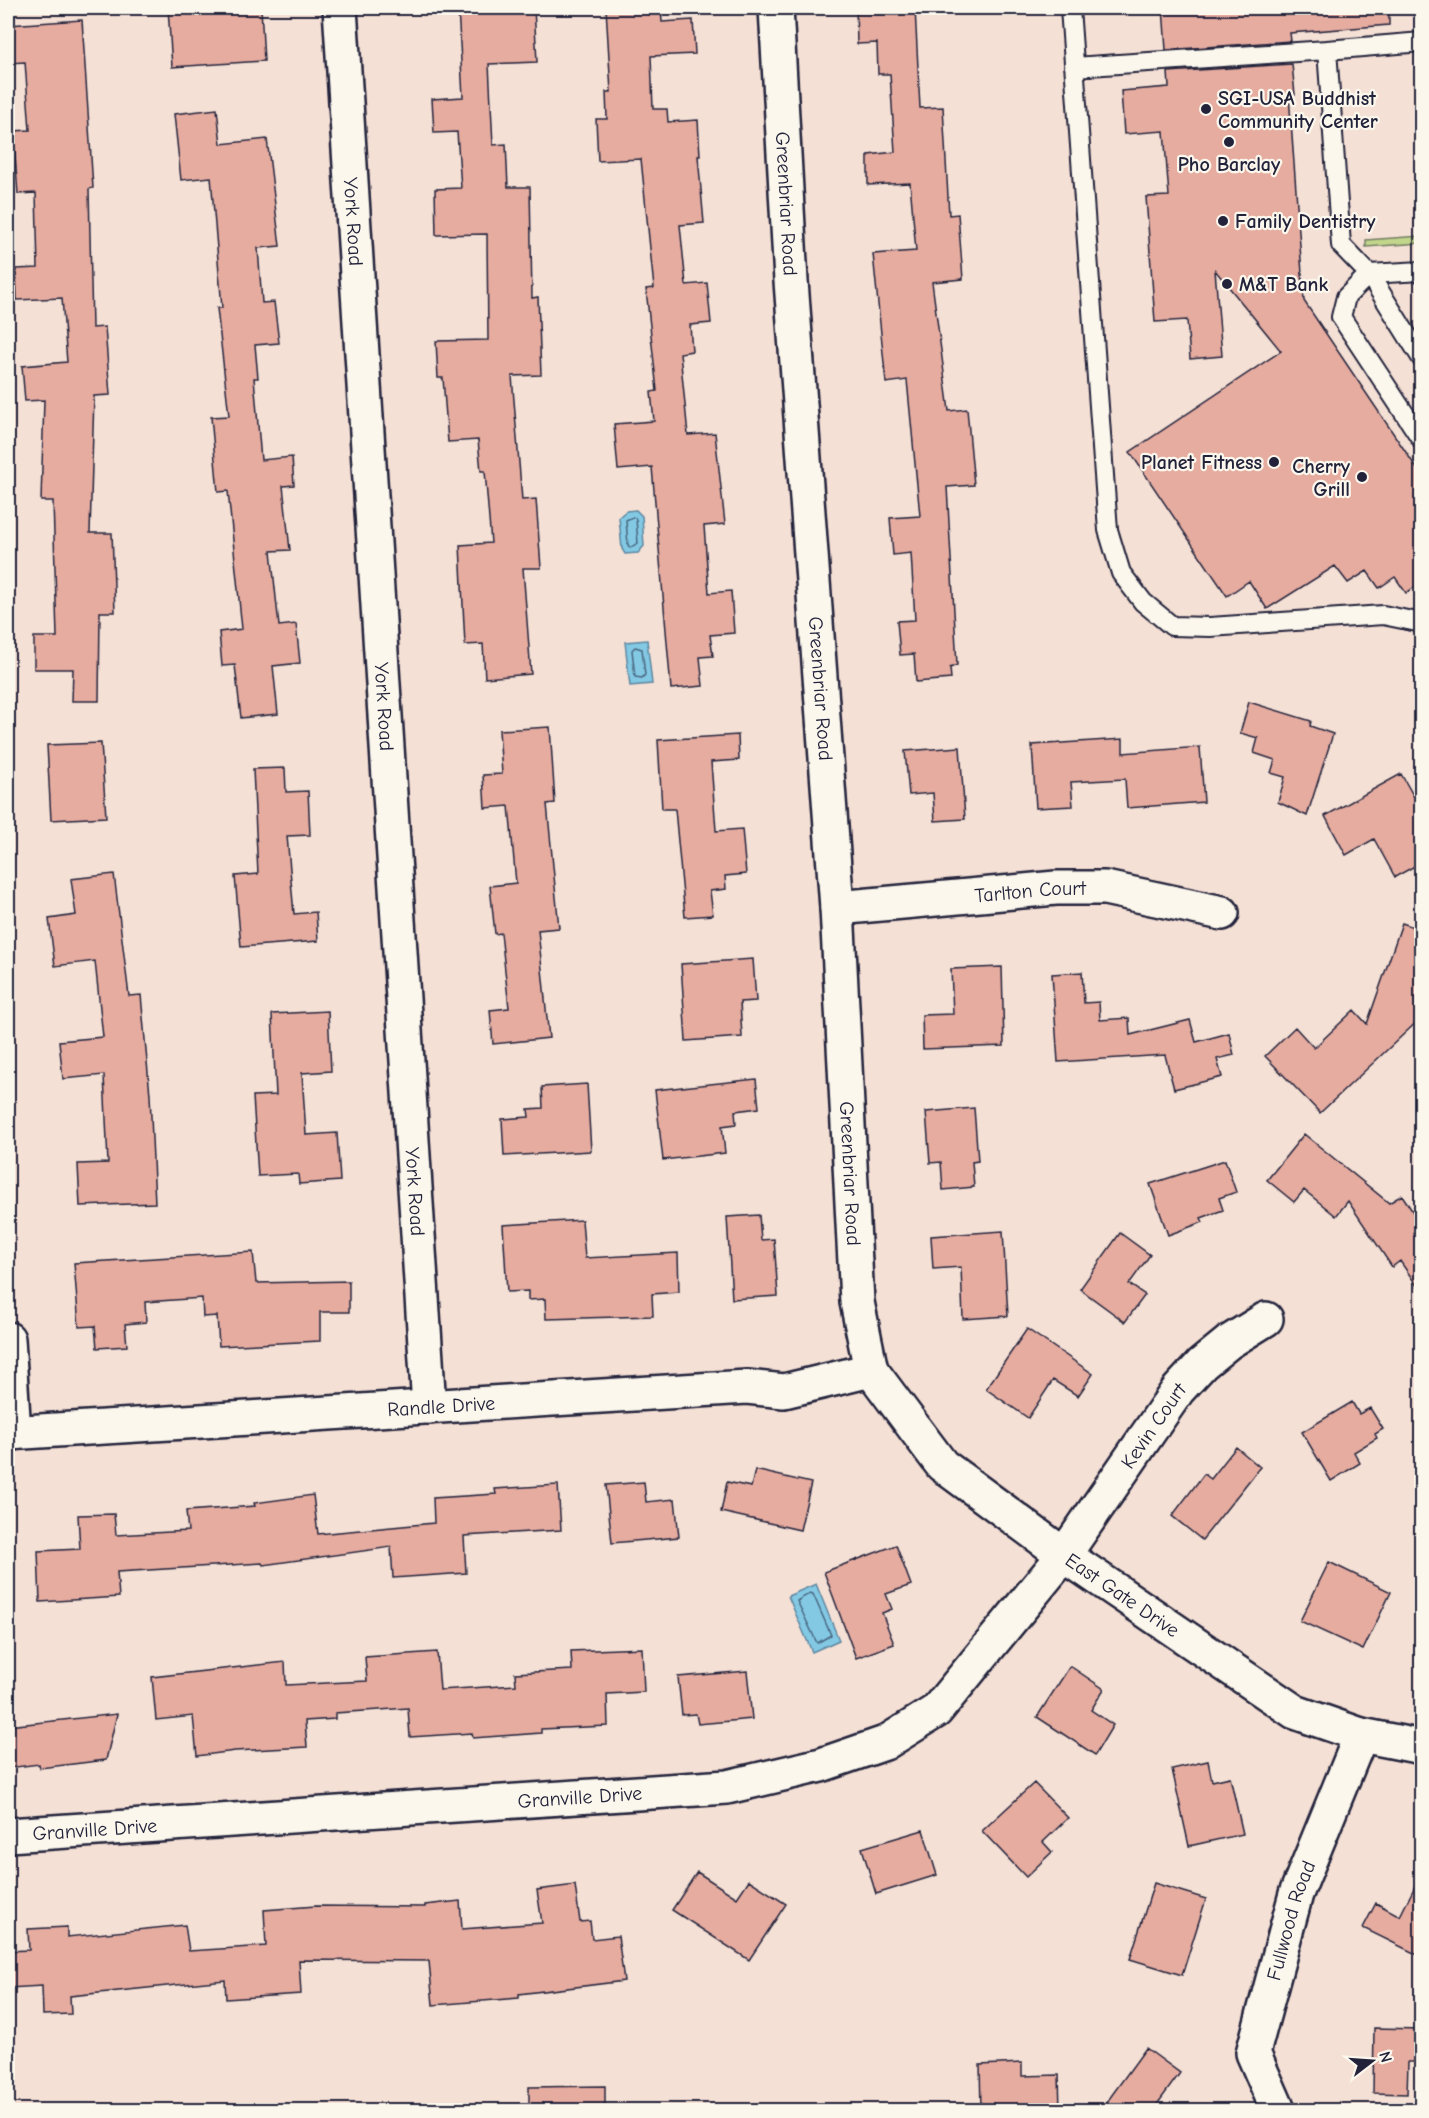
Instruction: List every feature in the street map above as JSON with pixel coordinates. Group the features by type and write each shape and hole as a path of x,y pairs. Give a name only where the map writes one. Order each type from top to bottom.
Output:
{"street":[{"name":"York Road","path":"340,8 429,1407"},
{"name":"Greenbriar Road","path":"776,8 792,292 837,908 857,1302 871,1370"},
{"name":"Tarlton Court","path":"837,908 1056,888 1105,888 1222,913"},
{"name":"Kevin Court","path":"1064,1555 1178,1390 1202,1364 1229,1342 1266,1319"},
{"path":"8,1339 11,1433"},
{"name":"Randle Drive","path":"11,1433 747,1387 784,1391 871,1370"},
{"name":"East Gate Drive","path":"871,1370 942,1465 1064,1555 1295,1712 1361,1735 1422,1747"},
{"name":"Granville Drive","path":"8,1835 728,1786 821,1765 885,1743 936,1711 1064,1555"},
{"name":"Fullwood Road","path":"1278,2110 1253,2053 1296,1894 1361,1735"}],"lane":[{"path":"1070,8 1108,530 1121,573 1143,602 1172,626 1210,627 1383,615 1422,623"},
{"path":"1074,67 1422,42"},
{"path":"1327,50 1341,245 1369,274 1422,359"},
{"path":"1422,271 1369,274 1346,297 1341,317 1422,440"}],"green space":[{"path":"1421,236 1421,243 1366,247 1366,240"}],"water":[{"path":"636,510 642,516 644,546 638,553 625,554 622,549 619,517 626,511"},
{"path":"647,640 652,684 630,686 625,642"},
{"path":"816,1584 839,1640 812,1652 788,1596"}],"building":[{"path":"168,8 261,8 264,61 172,67"},
{"path":"458,8 534,8 537,62 489,64 493,145 506,144 508,187 530,187 532,298 538,297 541,375 512,376 522,500 536,499 541,568 523,568 531,674 485,678 483,644 465,645 460,545 491,543 485,471 481,471 478,440 448,442 443,378 438,378 436,341 488,340 487,234 436,235 435,189 461,188 457,132 434,133 432,99 463,97"},
{"path":"606,8 661,8 662,22 693,20 695,54 651,56 653,109 667,109 668,122 698,120 700,156 698,156 704,223 680,225 686,285 707,283 711,323 690,325 692,351 680,353 688,435 715,433 725,524 704,526 709,593 731,591 734,633 710,635 713,656 700,657 703,686 671,689 652,467 618,470 614,424 654,421 651,392 657,391 646,289 654,288 641,159 598,161 596,119 607,119 606,92 611,92"},
{"path":"856,8 915,8 920,108 943,107 949,215 958,214 963,279 932,282 949,411 967,409 974,485 947,487 957,665 950,668 951,679 916,682 914,654 900,655 897,621 915,620 911,553 893,555 890,518 920,516 907,380 886,383 873,254 916,251 910,183 868,185 868,155 895,152 890,74 878,74 877,43 857,44"},
{"path":"1163,8 1389,8 1389,25 1290,33 1291,41 1166,50"},
{"path":"82,20 93,188 89,189 92,328 105,327 110,395 94,396 90,533 112,533 115,612 100,612 99,701 72,701 73,669 34,669 34,637 57,637 53,501 41,501 44,400 25,401 22,366 67,362 62,298 17,300 16,269 38,268 36,193 18,194 13,131 30,130 25,62 8,63 8,25"},
{"path":"1292,64 1295,95 1289,96 1304,301 1422,476 1422,582 1406,593 1395,577 1379,588 1367,571 1348,583 1335,566 1267,609 1249,581 1227,596 1130,452 1281,351 1215,270 1222,356 1190,359 1187,320 1155,322 1146,197 1169,196 1164,131 1124,134 1121,91 1169,87 1168,72"},
{"path":"217,109 221,144 267,139 280,246 258,248 262,303 274,302 279,343 255,345 258,378 254,378 261,460 292,457 294,485 283,486 290,550 271,551 279,626 296,624 300,663 273,666 278,714 241,718 235,665 222,666 219,632 242,629 228,491 218,492 211,417 229,416 217,308 222,308 211,177 181,180 174,114"},
{"path":"1249,702 1311,721 1310,726 1333,734 1307,816 1278,802 1285,777 1271,773 1275,760 1254,753 1258,738 1240,733"},
{"path":"550,727 555,803 547,804 559,928 538,930 549,1038 493,1044 490,1010 509,1008 501,933 495,934 490,886 516,883 509,806 485,808 483,775 502,774 499,730"},
{"path":"738,735 739,760 711,762 716,831 742,829 746,874 725,876 726,889 710,891 713,915 685,917 675,809 662,809 658,740"},
{"path":"1123,739 1123,753 1200,747 1204,802 1127,808 1125,779 1071,782 1073,806 1036,808 1032,745"},
{"path":"101,743 106,817 51,820 47,745"},
{"path":"960,747 965,819 935,821 933,793 909,795 905,751"},
{"path":"285,768 286,792 308,791 310,835 287,836 294,914 316,912 318,941 241,947 235,876 258,874 253,769"},
{"path":"1401,774 1422,811 1422,862 1395,877 1374,839 1346,855 1325,816"},
{"path":"114,874 129,996 141,995 150,1095 155,1203 80,1206 78,1164 108,1163 104,1075 63,1079 59,1041 103,1037 95,961 55,966 49,919 76,915 71,879"},
{"path":"1402,923 1422,930 1422,1017 1320,1113 1265,1056 1295,1027 1314,1048 1354,1010 1367,1024"},
{"path":"753,959 756,1001 740,1002 742,1037 686,1041 681,964"},
{"path":"1002,967 1004,1046 923,1049 922,1015 953,1014 951,969"},
{"path":"1082,972 1084,1003 1099,1002 1100,1020 1129,1018 1130,1035 1190,1020 1196,1042 1229,1033 1234,1055 1217,1059 1222,1077 1174,1089 1165,1055 1058,1062 1052,974"},
{"path":"328,1011 331,1071 302,1073 306,1135 337,1133 340,1181 299,1184 298,1174 258,1176 253,1096 276,1095 272,1014"},
{"path":"756,1079 759,1108 735,1111 736,1124 722,1126 725,1153 663,1160 655,1090"},
{"path":"587,1084 591,1151 504,1156 502,1119 529,1117 528,1109 543,1108 542,1087"},
{"path":"974,1108 978,1161 972,1162 974,1187 943,1190 941,1162 930,1163 926,1112"},
{"path":"1304,1134 1389,1203 1402,1195 1422,1226 1422,1293 1400,1261 1392,1267 1348,1201 1336,1216 1304,1190 1294,1202 1267,1180"},
{"path":"1225,1160 1236,1192 1219,1198 1223,1210 1201,1218 1203,1222 1168,1235 1150,1184"},
{"path":"759,1215 761,1240 774,1239 778,1296 732,1299 727,1217"},
{"path":"582,1220 585,1258 678,1253 679,1292 652,1294 653,1316 546,1319 545,1299 528,1300 528,1291 507,1292 503,1225"},
{"path":"1003,1231 1008,1316 963,1319 961,1267 933,1269 931,1236"},
{"path":"1120,1233 1150,1255 1129,1284 1145,1295 1125,1322 1080,1289"},
{"path":"253,1252 256,1283 349,1281 349,1312 320,1312 320,1341 219,1346 217,1316 203,1317 202,1298 145,1302 146,1322 125,1324 127,1346 97,1348 95,1326 79,1327 74,1263"},
{"path":"1027,1329 1093,1374 1078,1396 1053,1380 1028,1418 986,1389"},
{"path":"1352,1402 1359,1414 1370,1408 1383,1429 1375,1434 1377,1438 1354,1452 1360,1463 1331,1481 1302,1432"},
{"path":"1236,1447 1260,1467 1202,1540 1172,1516 1204,1474 1211,1479"},
{"path":"755,1470 811,1483 800,1530 721,1512 727,1482 751,1487"},
{"path":"644,1482 646,1502 675,1499 679,1537 612,1543 606,1485"},
{"path":"558,1485 561,1530 464,1536 466,1573 393,1578 391,1547 263,1565 262,1563 117,1572 119,1597 40,1602 38,1551 80,1549 78,1515 114,1514 116,1535 188,1531 186,1511 255,1506 254,1503 313,1495 318,1534 434,1523 433,1498 496,1494 495,1489"},
{"path":"896,1545 911,1585 886,1594 892,1609 882,1613 894,1644 856,1658 824,1572"},
{"path":"1329,1562 1391,1592 1363,1650 1300,1621"},
{"path":"642,1648 644,1692 607,1694 608,1726 541,1729 541,1733 473,1738 472,1733 410,1737 408,1708 335,1713 335,1719 305,1721 307,1747 235,1751 197,1756 193,1716 156,1720 152,1677 285,1662 286,1685 367,1681 365,1657 437,1652 440,1690 516,1685 515,1673 572,1670 571,1651"},
{"path":"1070,1666 1104,1689 1091,1710 1113,1725 1095,1755 1037,1717"},
{"path":"747,1671 752,1719 698,1724 696,1714 682,1715 678,1677"},
{"path":"117,1714 106,1760 40,1768 39,1764 8,1768 8,1726"},
{"path":"1208,1761 1212,1781 1230,1777 1243,1834 1189,1846 1172,1769"},
{"path":"1034,1783 1068,1818 1043,1842 1052,1852 1026,1877 982,1831"},
{"path":"923,1830 937,1875 876,1894 862,1848"},
{"path":"697,1872 737,1898 749,1880 786,1904 749,1960 672,1910"},
{"path":"1422,1872 1422,1957 1363,1928 1376,1903 1400,1916"},
{"path":"1154,1883 1206,1899 1182,1975 1130,1959"},
{"path":"575,1885 580,1922 590,1921 592,1939 618,1936 624,1981 519,1994 519,1998 433,2005 429,1961 299,1960 301,1994 226,1999 225,1980 70,1996 71,2014 43,2015 42,1986 8,1988 8,1951 29,1950 28,1929 67,1927 67,1937 185,1925 189,1951 266,1946 264,1910 316,1906 425,1907 425,1905 460,1901 462,1929 542,1923 537,1890"},
{"path":"1374,2028 1422,2029 1422,2062 1408,2062 1407,2094 1373,2093"},
{"path":"1146,2048 1180,2073 1153,2110 1101,2110"},
{"path":"1022,2063 1022,2076 1059,2075 1060,2110 981,2110 980,2065"},
{"path":"605,2086 605,2110 529,2110 529,2087"}],"place":[{"name":"SGI-USA Buddhist Community Center","path":"1206,109"},
{"name":"Pho Barclay","path":"1229,142"},
{"name":"Family Dentistry","path":"1223,221"},
{"name":"M&T Bank","path":"1227,284"},
{"name":"Planet Fitness","path":"1274,462"},
{"name":"Cherry Grill","path":"1362,477"}]}
